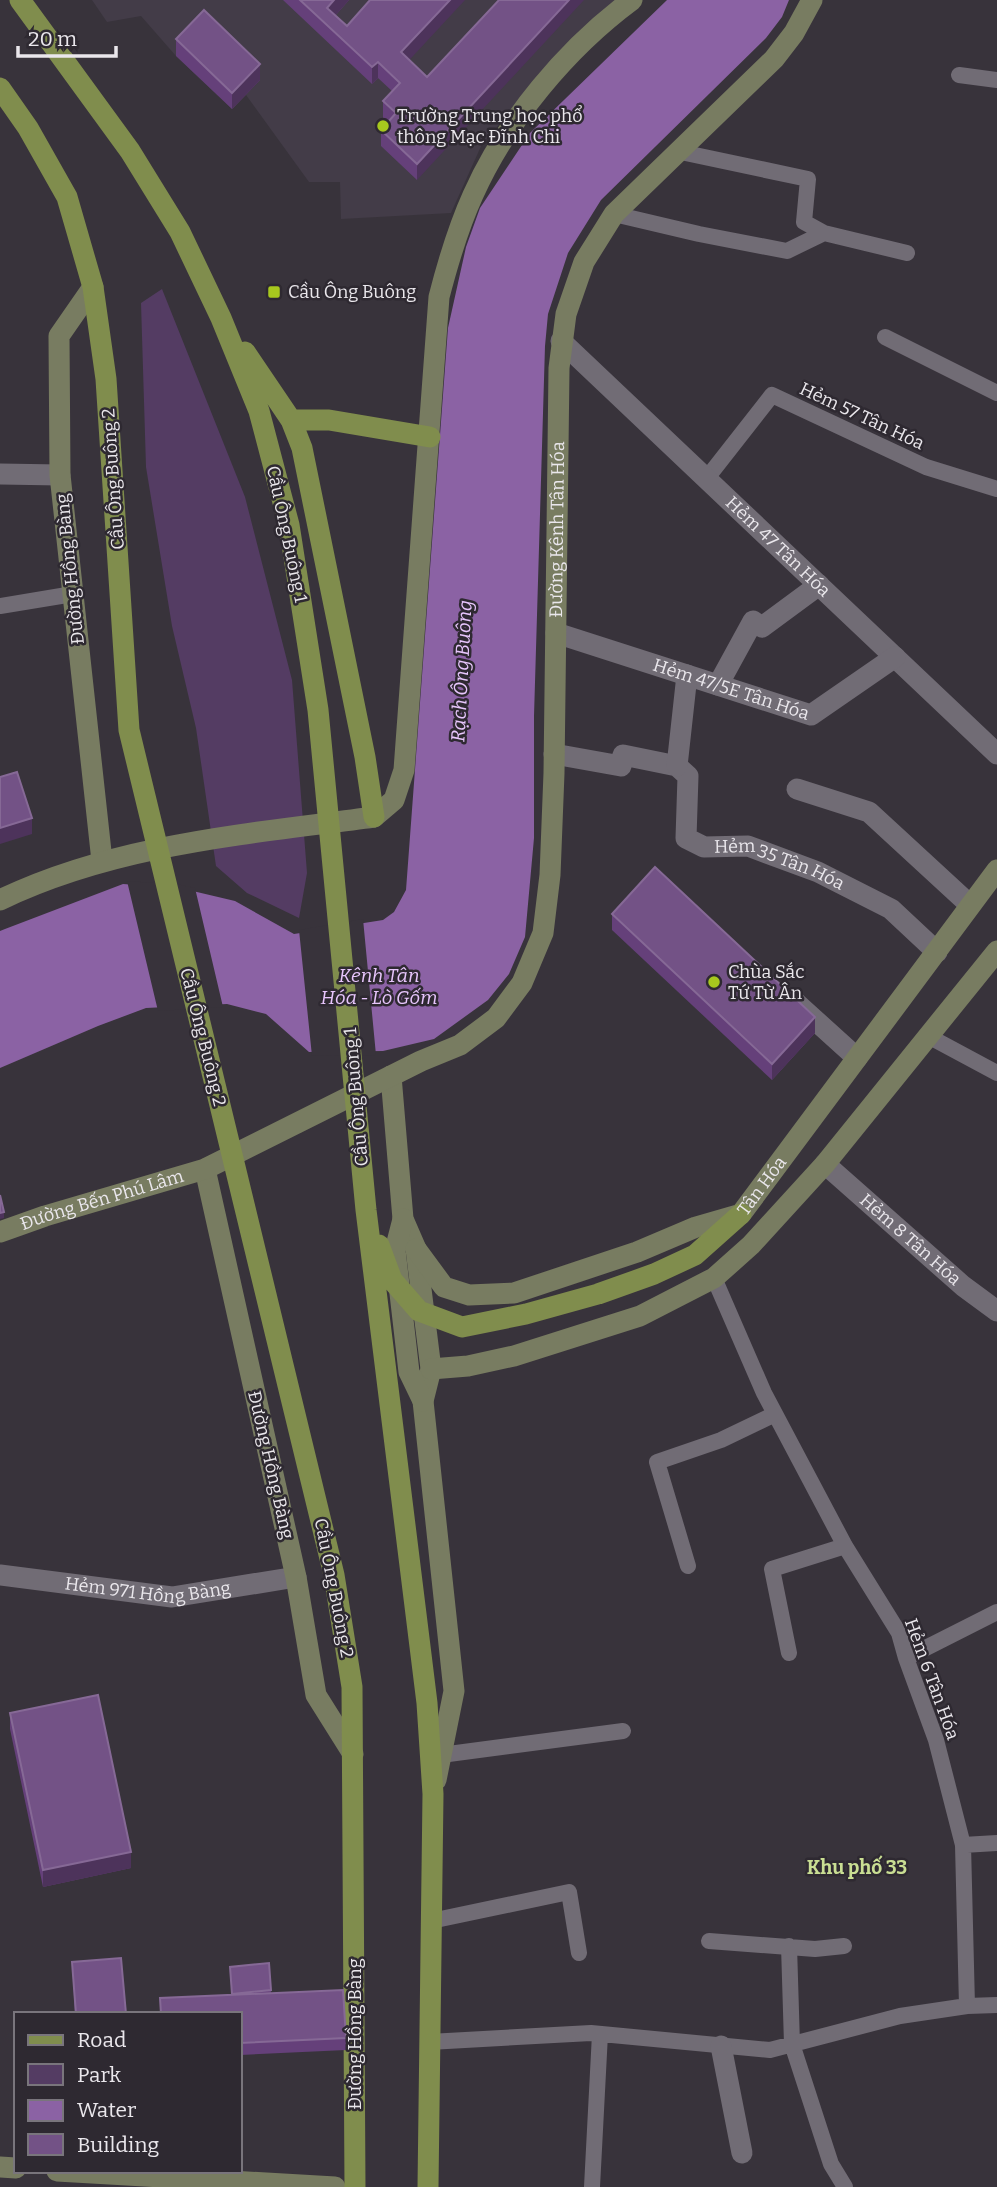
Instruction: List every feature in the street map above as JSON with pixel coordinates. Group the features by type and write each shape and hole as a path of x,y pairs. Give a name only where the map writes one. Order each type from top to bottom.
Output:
{"main road":[{"path":"20,0 130,150 180,232 221,318 291,420 302,448 365,757 374,817"},
{"path":"1,90 28,128 67,197 93,287"},
{"name":"Cầu Ông Buông 2","path":"93,287 106,379 129,730 334,1575 352,1687"},
{"name":"Cầu Ông Buông 1","path":"221,318 259,411 289,525 318,710 366,1210 427,1703 433,1794"},
{"path":"291,420 329,420 430,437"},
{"path":"366,1210 392,1280 419,1311 462,1327 526,1314 598,1294 654,1274 695,1255 741,1214"},
{"name":"Đường Hồng Bàng","path":"352,1687 355,2187"},
{"path":"428,2187 433,1794"}],"street":[{"path":"0,900 102,861 199,841 374,817 394,800 404,770 439,297 453,246 473,193 504,138 572,51 632,0"},
{"name":"Đường Kênh Tân Hóa","path":"391,1076 460,1045 496,1018 522,983 544,933 551,875 561,341 566,314 584,261 614,214 676,151 774,59 794,33 812,0"},
{"name":"Đường Hồng Bàng","path":"93,287 58,336 60,475 102,861"},
{"name":"Hẻm 47 Tân Hóa","path":"561,341 997,754"},
{"path":"0,474 60,475"},
{"path":"718,685 753,621 762,627 819,585"},
{"name":"Hẻm 47/5E Tân Hóa","path":"556,633 811,715 895,657"},
{"path":"554,754 621,766 622,755 677,766 687,675"},
{"name":"Hẻm 35 Tân Hóa","path":"677,766 688,776 686,838 704,847 748,846 818,872 891,909 937,952"},
{"path":"797,789 869,812 970,905"},
{"name":"Tân Hóa","path":"416,1249 444,1287 469,1295 514,1293 636,1252 696,1227 741,1214 997,870"},
{"name":"Tân Hóa","path":"431,1370 468,1366 514,1356 640,1316 714,1278 751,1245 825,1164 997,951"},
{"path":"776,985 857,1058"},
{"path":"391,1076 403,1219 416,1249 431,1370 423,1401"},
{"name":"Đường Bến Phú Lâm","path":"0,1232 205,1169 391,1076"},
{"name":"Hẻm 8 Tân Hóa","path":"825,1164 962,1286 997,1311"},
{"name":"Đường Hồng Bàng","path":"205,1169 296,1577 316,1695 353,1754"},
{"path":"403,1219 395,1250 409,1372 423,1401 453,1691 433,1794"},
{"name":"Hẻm 971 Hồng Bàng","path":"0,1575 172,1597 296,1577"},
{"path":"720,2046 742,2154"},
{"path":"92,2173 335,2187"}],"lane":[{"path":"959,75 997,80"},
{"path":"676,151 808,179 804,222 824,233 907,253"},
{"path":"614,214 787,251 824,233"},
{"path":"885,337 997,393"},
{"name":"Hẻm 57 Tân Hóa","path":"707,478 772,396 926,467 997,488"},
{"path":"0,606 73,594"},
{"path":"928,1036 997,1073"},
{"name":"Hẻm 6 Tân Hóa","path":"714,1278 775,1414 845,1546 899,1633 936,1740 963,1845 967,2006"},
{"path":"688,1566 657,1462 721,1440 775,1414"},
{"path":"789,1653 772,1569 845,1546"},
{"path":"906,1658 997,1612"},
{"path":"441,1755 623,1731"},
{"path":"963,1845 997,1843"},
{"path":"431,1921 569,1892 579,1953"},
{"path":"709,1941 815,1950 844,1946"},
{"path":"789,1946 792,2044 831,2164 845,2187"},
{"path":"429,2042 600,2034 769,2050 900,2016 967,2006 997,2005"},
{"path":"592,2187 600,2034"}],"shaded area":[{"name":"Trường Trung học phổ thông Mạc Đĩnh Chi","path":"92,0 618,0 589,23 482,144 451,213 341,219 340,182 309,182 246,95 232,109 176,56 141,16 107,22"}],"green space":[{"path":"162,289 245,497 292,680 307,873 299,918 247,893 216,866 196,728 172,626 146,467 141,303"}],"water":[{"name":"Kênh Tân Hóa - Lò Gốm","path":"667,0 789,0 782,17 766,38 601,200 568,253 548,314 534,716 534,838 525,937 509,974 488,1000 434,1039 383,1051 309,1052 266,1014 227,1004 146,1008 0,1068 0,931 5,929 123,884 180,888 235,901 294,934 383,920 394,912 406,890 448,328 466,247 480,208 530,133"}],"pier":[{"path":"127,881 195,888 223,1007 158,1011"},
{"path":"363,919 376,1055 312,1056 299,930"}],"building":[{"path":"300,0 334,0 327,8 347,26 370,0 450,0 401,52 427,77 499,0 569,0 417,164 381,130 396,113 383,101 400,83 378,62 372,67"},
{"path":"204,10 260,64 232,93 176,39"},
{"path":"17,772 32,818 0,828 0,777"},
{"name":"Chùa Sắc Tứ Từ Ân","path":"655,867 815,1017 772,1064 612,914"},
{"path":"0,1195 4,1212 0,1213"},
{"path":"98,1695 131,1852 43,1870 10,1713"},
{"path":"121,1958 126,2012 76,2012 72,1962"},
{"path":"269,1963 271,1990 232,1994 230,1967"},
{"path":"343,1990 346,2038 242,2043 242,2012 161,2012 160,1998"}],"place":[{"name":"Trường Trung học phổ thông Mạc Đĩnh Chi","path":"383,126"},
{"name":"Cầu Ông Buông","path":"274,292"},
{"name":"Chùa Sắc Tứ Từ Ân","path":"714,982"}],"district":[{"name":"Khu phố 33","path":"857,1867"}],"water label":[{"name":"Rạch Ông Buông","path":"461,671"}]}
